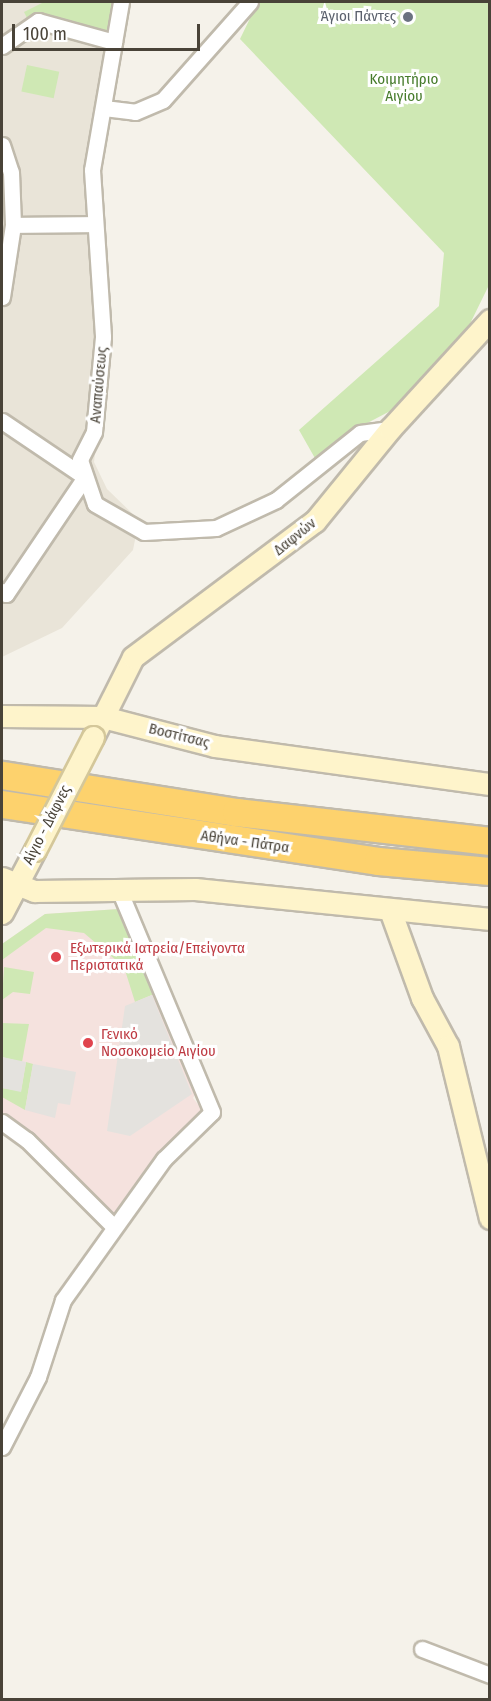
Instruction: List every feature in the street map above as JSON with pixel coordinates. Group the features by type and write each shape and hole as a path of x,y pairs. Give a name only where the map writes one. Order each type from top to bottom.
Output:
{"highway":[{"name":"Αθήνα - Πάτρα","path":"2,775 236,812 489,841"},
{"name":"Αθήνα - Πάτρα","path":"2,804 378,861 489,871"}],"street":[{"name":"Αναπαύσεως","path":"121,2 92,170 103,337 94,432 80,460 95,504 129,527 202,531 276,500 360,434 390,429"},
{"path":"104,108 135,112 158,103 250,2"},
{"path":"2,46 38,21 114,42"},
{"path":"2,145 11,172 14,225 2,297"},
{"path":"14,225 95,224"},
{"name":"Δαφνών","path":"93,737 133,657 315,521 390,429 489,320"},
{"path":"2,421 85,477 6,594 2,591"},
{"name":"Βοστίτσας","path":"2,716 103,717 197,742 355,769 489,784"},
{"name":"Αίγιο - Δάφνες","path":"2,914 9,881 35,850 93,737"},
{"path":"9,881 55,892 220,891 489,919"},
{"path":"2,1447 38,1377 63,1300 112,1226 164,1159 212,1112 119,890"},
{"path":"390,910 422,998 448,1046 489,1218"},
{"path":"2,1122 27,1140 112,1226"},
{"path":"422,1649 489,1675"}],"shaded area":[{"path":"2,2 130,2 98,165 109,339 94,462 107,489 139,520 133,550 62,628 2,657"},
{"name":"Γενικό Νοσοκομείο Αιγίου","path":"119,909 196,1093 193,1098 204,1112 160,1156 115,1215 34,1135 2,1113 2,944 45,914"},
{"path":"152,995 192,1094 130,1136 107,1131 125,1006"},
{"path":"2,1057 26,1062 21,1092 2,1088"},
{"path":"33,1064 76,1072 70,1105 58,1103 55,1118 25,1110"}],"green space":[{"path":"44,2 113,2 107,33 28,20 24,12"},
{"name":"Κοιμητήριο Αιγίου","path":"258,2 489,2 489,285 464,336 396,408 354,430 316,460 299,430 439,306 444,253 240,39"},
{"path":"27,65 59,72 54,98 21,91"},
{"path":"119,909 154,994 135,1002 124,967 84,933 46,928 2,960 2,944 45,914"},
{"path":"4,967 34,972 30,994 13,992 2,1000"},
{"path":"2,1023 29,1024 22,1062 2,1057"},
{"path":"26,1062 33,1064 25,1110 2,1097 2,1088 21,1091"}],"place":[{"name":"Άγιοι Πάντες","path":"408,17"},
{"name":"Εξωτερικά Ιατρεία/Επείγοντα Περιστατικά","path":"56,957"},
{"name":"Γενικό Νοσοκομείο Αιγίου","path":"88,1043"}]}
